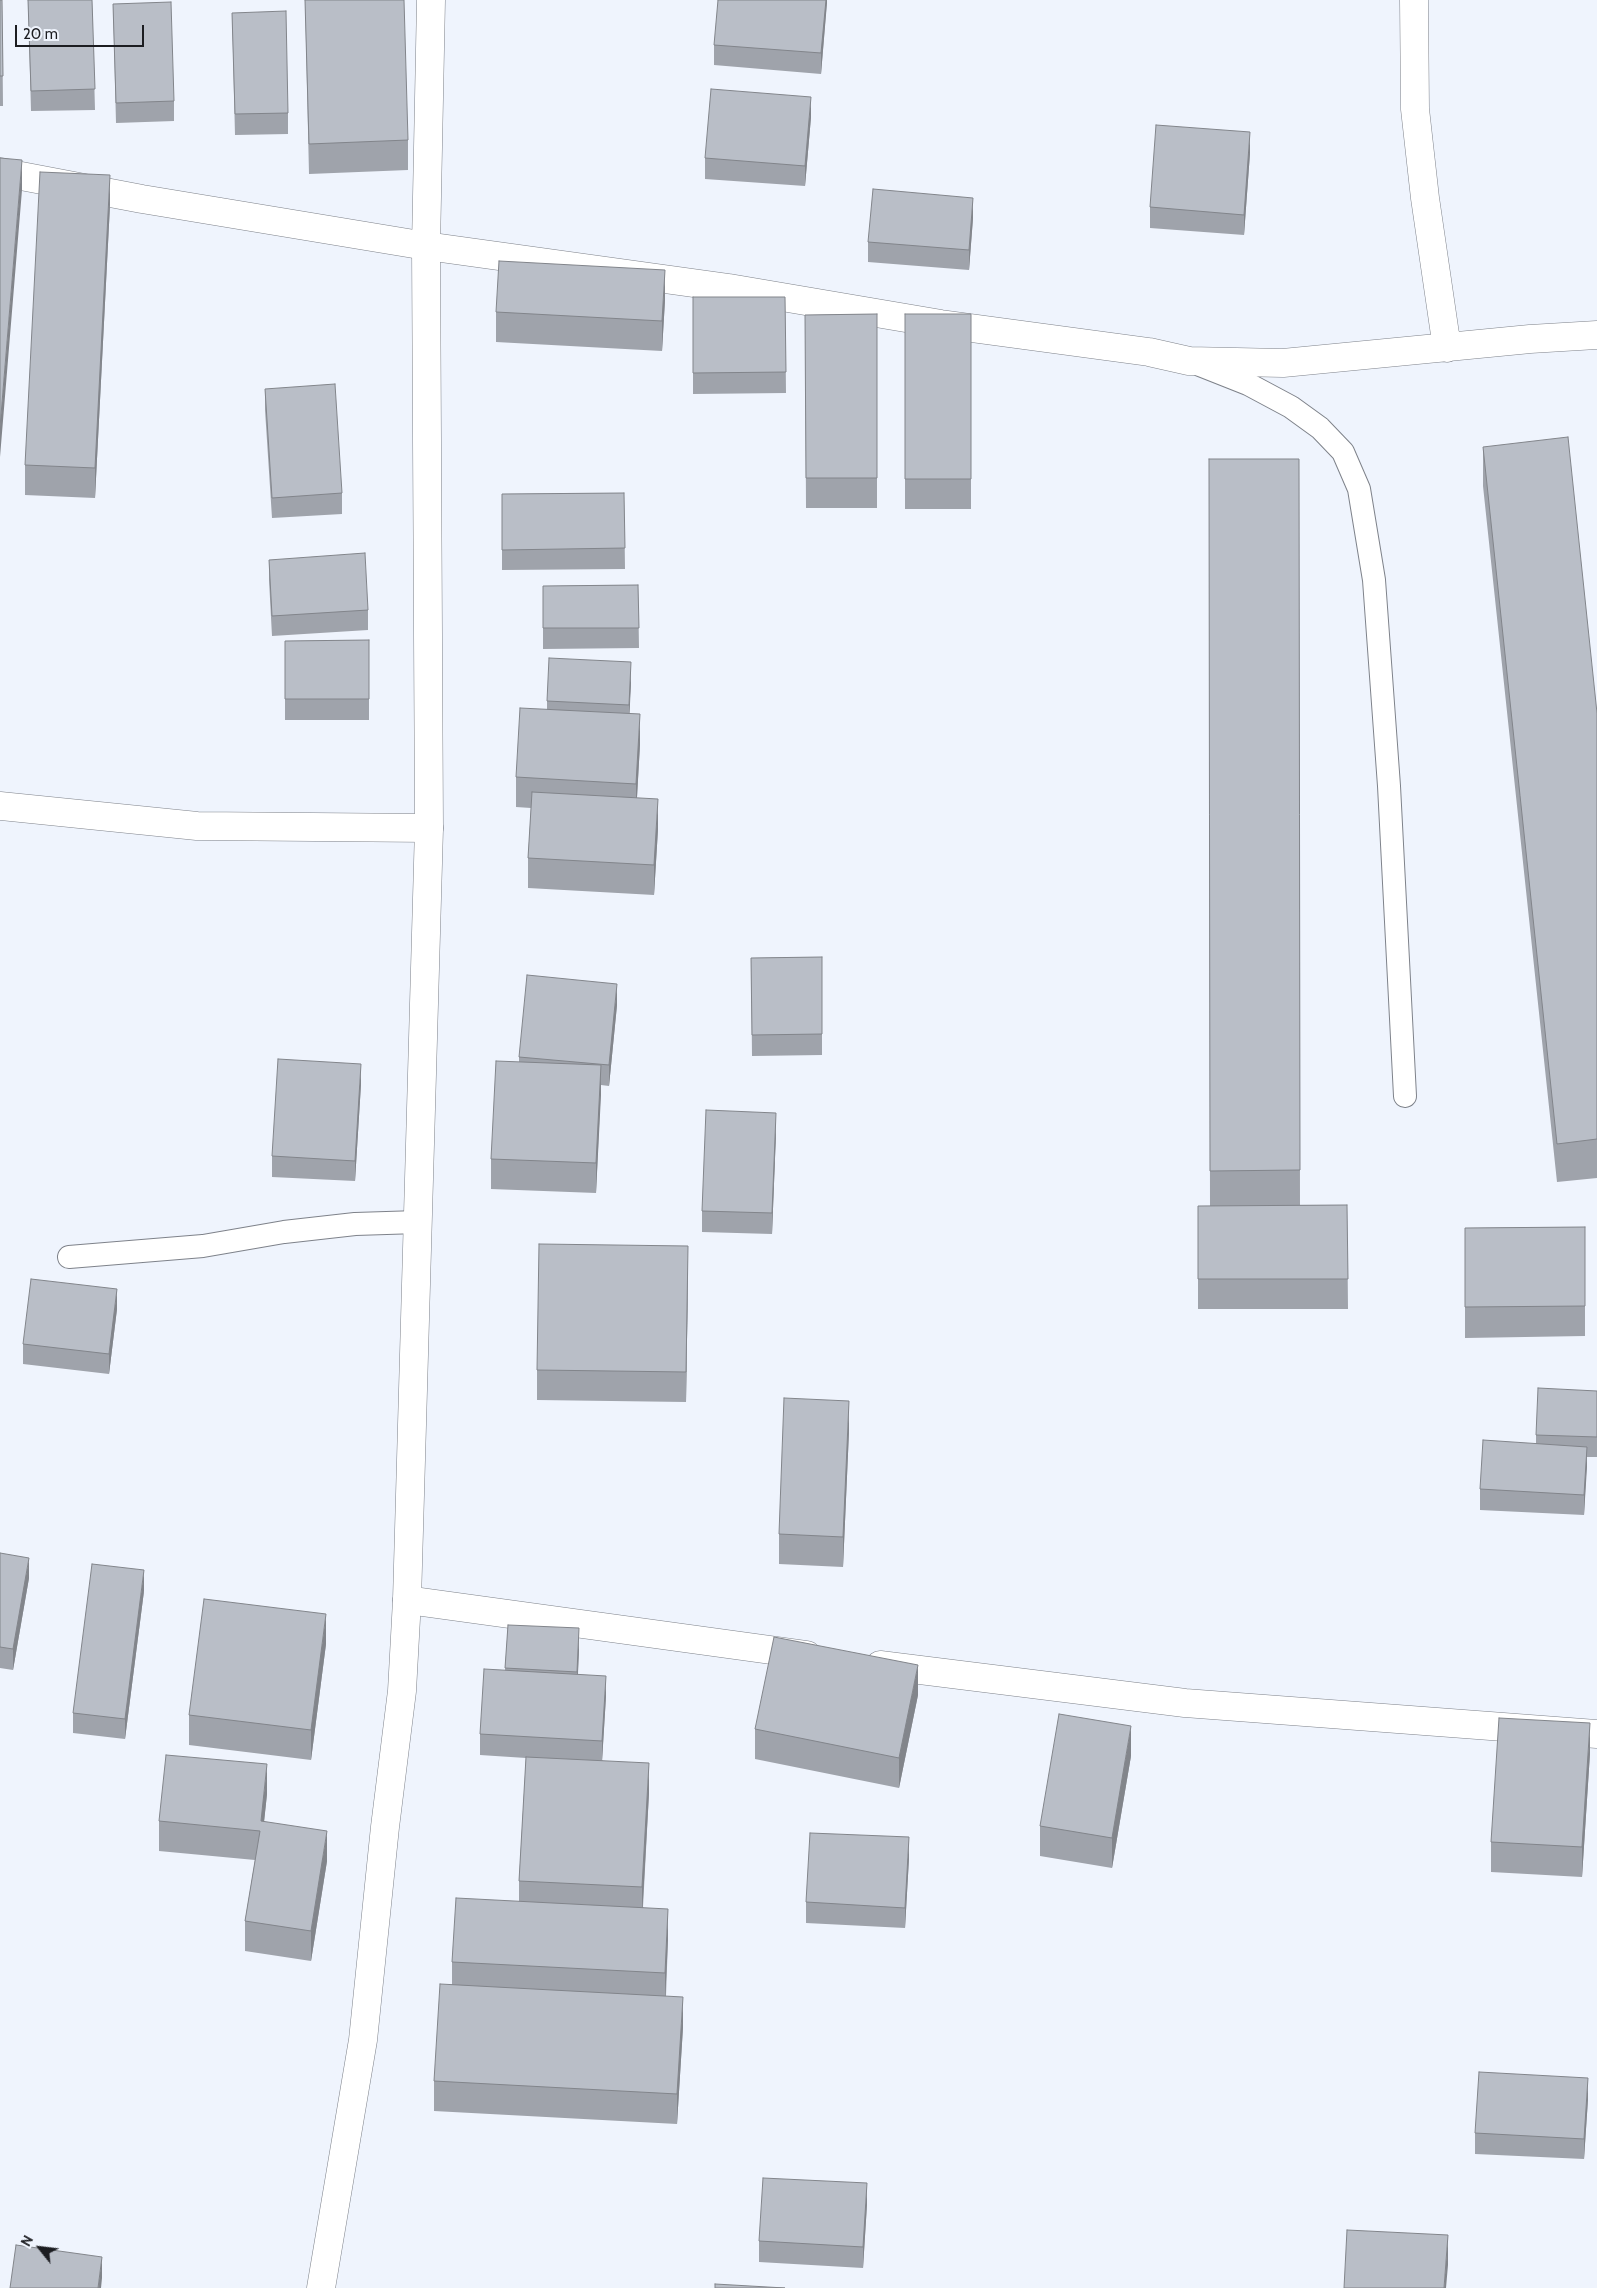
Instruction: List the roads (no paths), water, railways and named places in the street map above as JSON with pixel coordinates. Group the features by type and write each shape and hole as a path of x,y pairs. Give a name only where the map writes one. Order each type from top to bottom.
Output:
{"street":[{"path":"321,2288 362,2040 402,1691 407,1600 429,828 426,246 431,0"},
{"path":"1414,0 1415,108 1425,198 1446,348"},
{"path":"0,172 142,199 426,246 729,288 940,324 1149,352 1189,361 1283,363 1597,335"},
{"path":"0,806 197,826 429,828"},
{"path":"407,1600 842,1660 1185,1703 1597,1734"}],"lane":[{"path":"1189,361 1248,384 1291,407 1320,428 1343,452 1359,489 1374,580 1389,786 1405,1096"},
{"path":"69,1257 203,1246 284,1232 355,1224 418,1222"}]}
